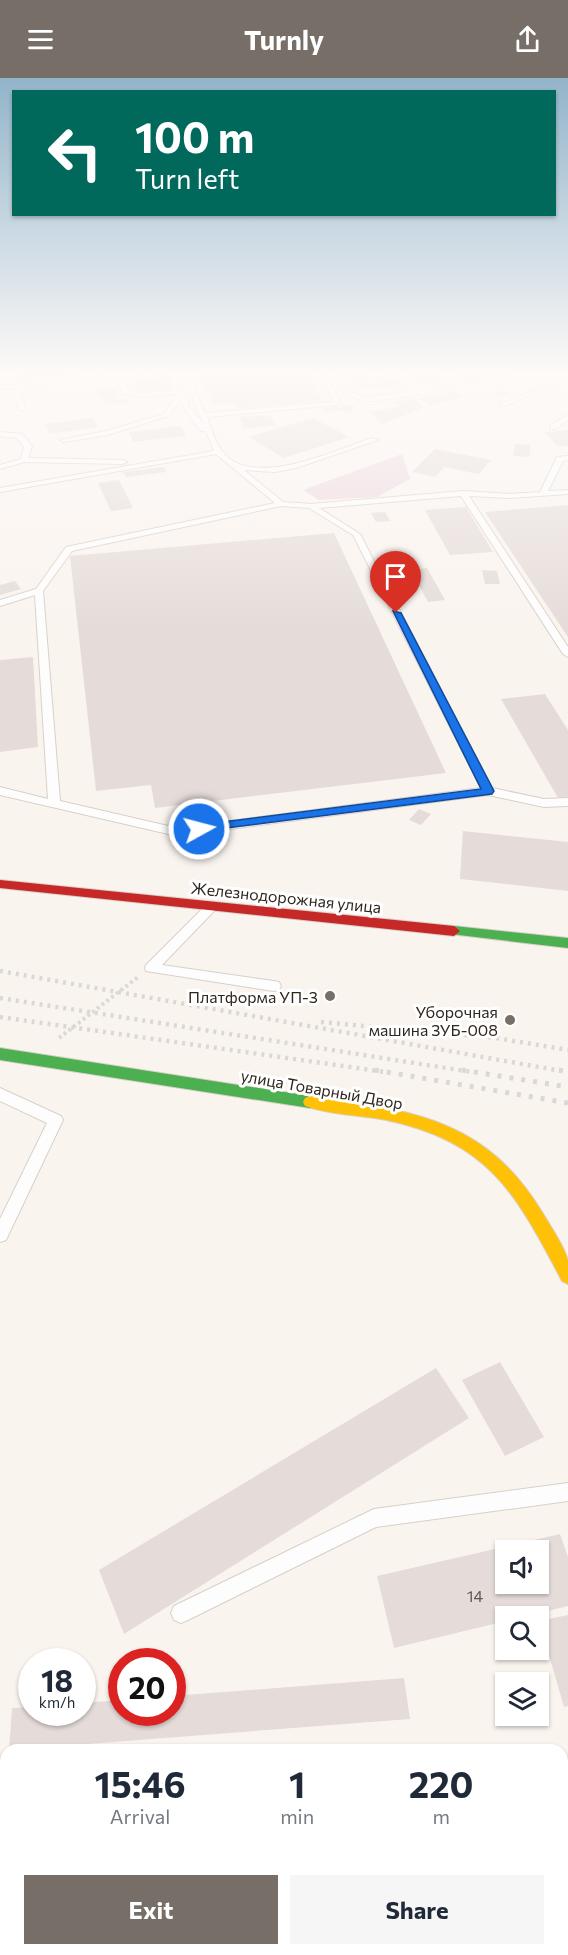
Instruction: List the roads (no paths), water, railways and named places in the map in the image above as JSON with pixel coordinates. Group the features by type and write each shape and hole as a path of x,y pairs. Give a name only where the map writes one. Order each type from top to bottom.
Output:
{"main road":[{"name":"Железнодорожная улица","path":"0,884 568,943"},
{"name":"улица Товарный Двор","path":"0,1054 157,1076 383,1115 444,1130 487,1156 522,1195 568,1276"}],"lane":[{"path":"0,490 190,457"},
{"path":"224,457 281,504"},
{"path":"235,466 275,470 324,457"},
{"path":"543,494 560,459 568,458"},
{"path":"0,467 24,460 152,463"},
{"path":"0,603 39,591 69,549 281,504 311,506 463,493 510,496 568,492"},
{"path":"463,493 568,654"},
{"path":"311,506 356,534 488,791"},
{"path":"39,591 54,802"},
{"path":"0,791 177,832 488,791 544,803 568,802"},
{"path":"212,906 151,968 274,986"},
{"path":"0,1094 56,1120 0,1235"},
{"path":"181,1613 374,1518 568,1492"}],"railway":[{"path":"0,971 567,1072"},
{"path":"0,998 472,1072"},
{"path":"0,1017 385,1072"},
{"path":"321,1022 496,1038 568,1050"},
{"path":"375,1070 568,1103"},
{"path":"462,1070 568,1087"},
{"path":"559,1070 568,1072"}],"place":[{"name":"Платформа УП-3","path":"330,996"},
{"name":"Уборочная машина 3УБ-008","path":"510,1020"}]}
